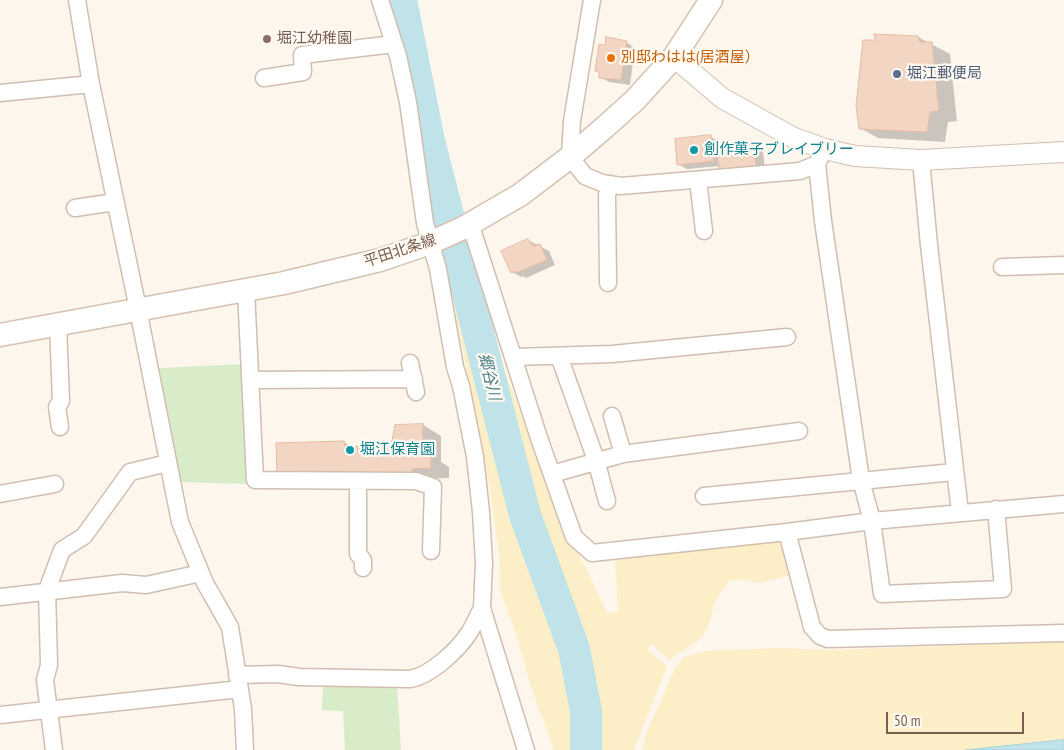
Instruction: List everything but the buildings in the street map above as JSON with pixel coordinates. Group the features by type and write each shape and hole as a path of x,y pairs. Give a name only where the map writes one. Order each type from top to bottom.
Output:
{"main road":[{"name":"平田北条線","path":"0,334 246,290 380,260 433,242 520,196 570,157 635,100 674,57 711,0"}],"street":[{"path":"77,0 91,84 180,522 201,573 230,627 243,709 245,750"},
{"path":"380,0 394,44 408,102 426,223 433,242 455,367 461,386 475,458 481,512 483,555 482,608 526,750"},
{"path":"592,0 572,121 570,157 585,176 621,186 800,172 821,157 855,156 921,160 1064,152"},
{"path":"264,78 302,72 302,54 394,44"},
{"path":"674,57 722,98 794,138 821,157"},
{"path":"0,93 91,84"},
{"path":"821,157 823,221 860,480 872,521 882,594 1002,589 996,509"},
{"path":"921,160 928,245 960,512"},
{"path":"698,180 704,232"},
{"path":"608,283 607,195 610,184"},
{"path":"75,208 115,202"},
{"path":"466,226 574,537 592,553 872,521 1064,504"},
{"path":"1002,267 1064,265"},
{"path":"246,290 255,480 416,481 433,488 431,551"},
{"path":"58,324 61,401 57,407 60,427"},
{"path":"513,357 612,354 787,338"},
{"path":"559,356 596,460 607,501"},
{"path":"250,380 413,378"},
{"path":"612,416 623,454"},
{"path":"552,474 596,460 623,454 799,431"},
{"path":"54,750 45,680 49,665 47,590 62,550 84,536 130,472 168,463"},
{"path":"704,496 954,472"},
{"path":"358,481 358,554 363,560 363,568"},
{"path":"0,494 55,484"},
{"path":"787,532 812,627 820,636 828,638 1064,633"},
{"path":"0,595 122,582 146,585 201,573"},
{"path":"0,715 238,682 278,674 299,677 410,680 418,678 448,656 468,634 482,608"}],"green space":[{"path":"243,364 246,484 178,482 158,368"},
{"path":"323,681 397,683 401,750 345,750 343,711 322,710"}],"sand":[{"path":"465,249 509,383 558,511 608,614 618,611 615,560 770,541 777,542 785,548 789,557 793,575 757,583 742,579 729,581 716,601 704,634 670,660 651,644 647,650 667,666 634,750 554,750 529,681 518,640 500,590 499,554 490,490 445,260"},
{"path":"1064,642 1064,740 966,750 642,750 645,737 675,668 685,657 706,651 780,648 828,650"}],"water":[{"path":"1064,740 1064,750 966,750"}],"waterway":[{"name":"郷谷川","path":"401,0 429,141 525,515 574,649 586,711 586,750"}],"place":[{"name":"堀江幼稚園","path":"267,39"},
{"name":"別邸わはは(居酒屋）","path":"611,58"},
{"name":"堀江郵便局","path":"897,74"},
{"name":"創作菓子ブレイブリー","path":"694,150"},
{"name":"堀江保育園","path":"350,450"}]}
